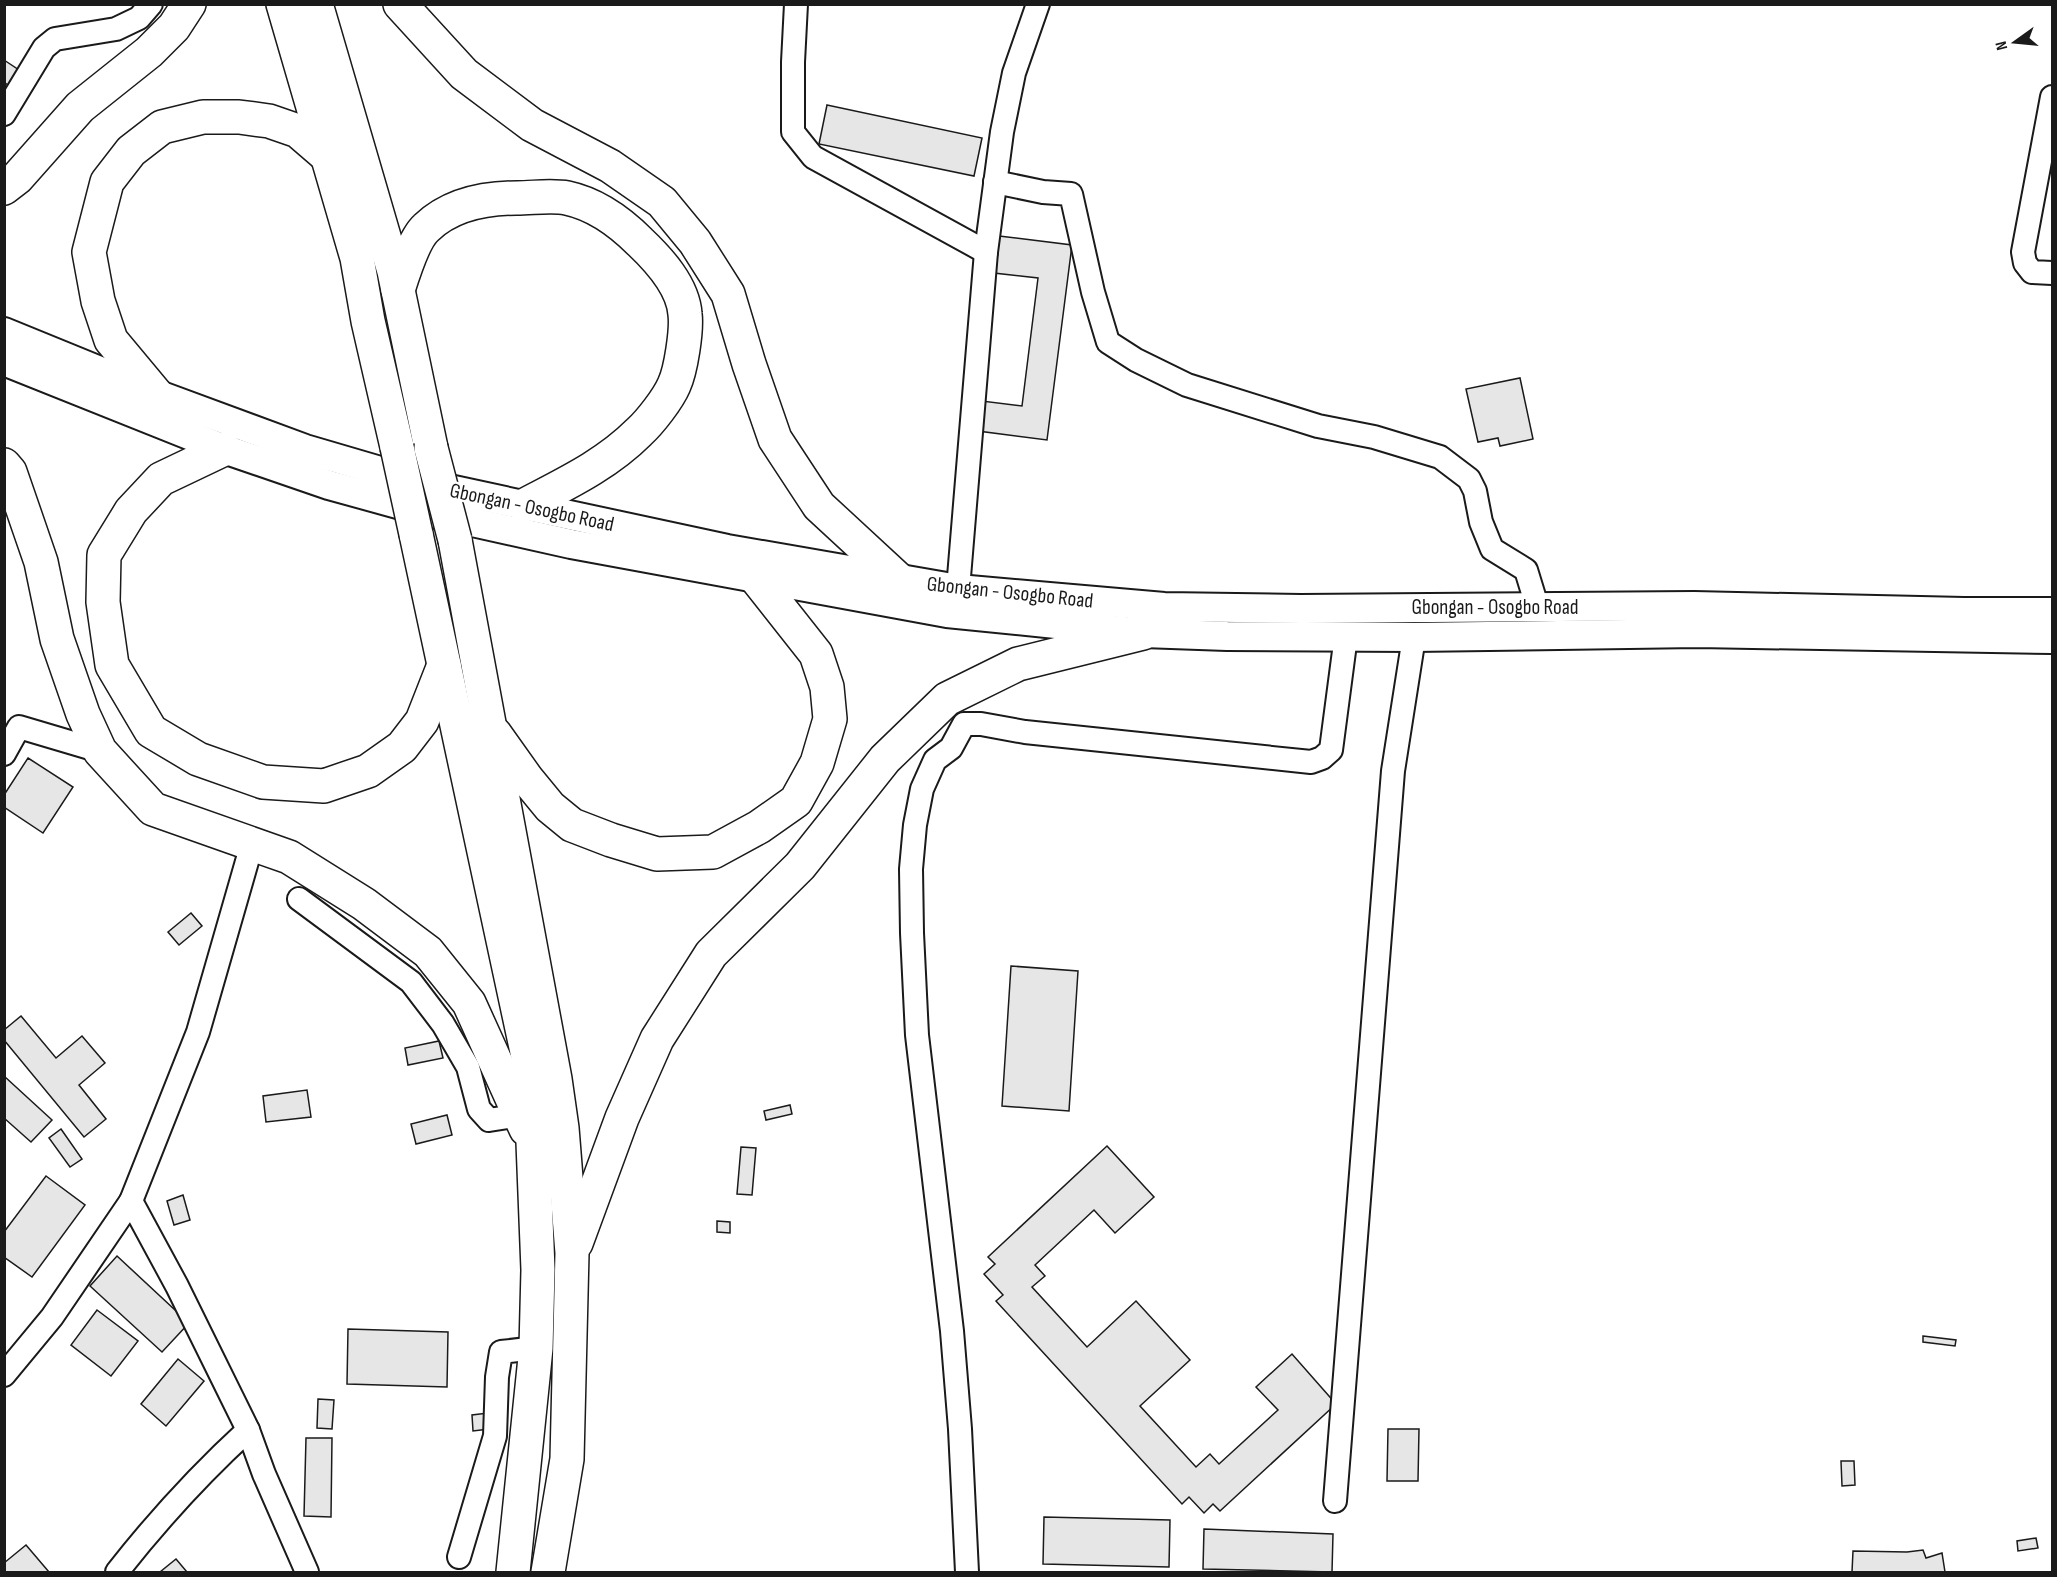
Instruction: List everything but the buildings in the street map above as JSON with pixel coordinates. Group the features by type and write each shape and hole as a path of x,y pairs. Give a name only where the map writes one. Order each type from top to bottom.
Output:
{"highway":[{"path":"4,188 17,178 80,108 158,44 174,27 189,4"},
{"path":"283,4 357,258 368,321 530,1066 538,1270 536,1348 513,1572"},
{"path":"316,4 398,290 431,448 455,540 555,1079 562,1128 572,1253 567,1459 548,1572"},
{"path":"400,4 464,74 532,124 610,166 662,202 695,242 728,294 775,439 819,506 898,579"},
{"path":"156,394 111,340 98,301 89,252 107,182 131,151 162,127 203,117 239,117 269,121 298,131 327,156"},
{"path":"398,290 408,260 424,230 452,208 494,198 566,198 604,212 630,232 658,259 678,291 685,313 682,358 674,386 661,405 640,432 595,469 525,505"},
{"path":"224,449 161,479 131,511 104,555 104,602 112,665 151,731 198,759 263,782 324,786 368,771 402,747 422,721 444,665"},
{"path":"4,465 10,472 41,562 57,639 83,714 100,751 153,809 289,857 364,903 428,952 469,1003 533,1146"},
{"path":"490,726 527,779 550,807 572,825 582,829 657,854 713,852 759,827 796,801 817,763 830,719 827,687 816,654 756,578"},
{"path":"572,1253 622,1118 657,1039 711,954 800,866 885,759 946,699 1018,664 1143,633"}],"main road":[{"name":"Gbongan - Osogbo Road","path":"4,332 156,394 305,449 431,485 727,549 958,589 1164,607 1300,609 1694,606 2052,612"},
{"name":"Gbongan - Osogbo Road","path":"4,361 224,449 329,485 423,511 571,544 947,614 1143,633 1414,637 1698,633 2052,639"}],"street":[{"path":"4,114 44,48 55,39 116,29 139,18 151,4"},
{"path":"796,4 793,132 813,157 987,252"},
{"path":"958,589 995,182 1014,73 1038,4"},
{"path":"2052,97 2023,252 2025,263 2032,272 2052,273"},
{"path":"995,182 1043,192 1071,194 1093,292 1108,342 1136,360 1187,385 1239,403 1318,426 1374,437 1440,457 1469,479 1475,491 1481,522 1492,549 1526,570 1537,606"},
{"path":"967,1572 960,1429 952,1330 917,1035 911,869 922,789 935,760 951,748 964,724 981,724 1025,732 1311,762 1322,758 1331,750 1346,636"},
{"path":"1335,1501 1393,771 1414,637"},
{"path":"4,754 19,728 100,751"},
{"path":"4,1375 52,1317 131,1201 198,1032 252,844"},
{"path":"299,899 411,982 442,1024 468,1067 479,1109 489,1120 520,1115"},
{"path":"131,1201 177,1286 248,1430 264,1474 307,1572"},
{"path":"459,1557 495,1436 497,1377 501,1352 536,1348"},
{"path":"119,1572 165,1513 209,1466 248,1430"}]}
